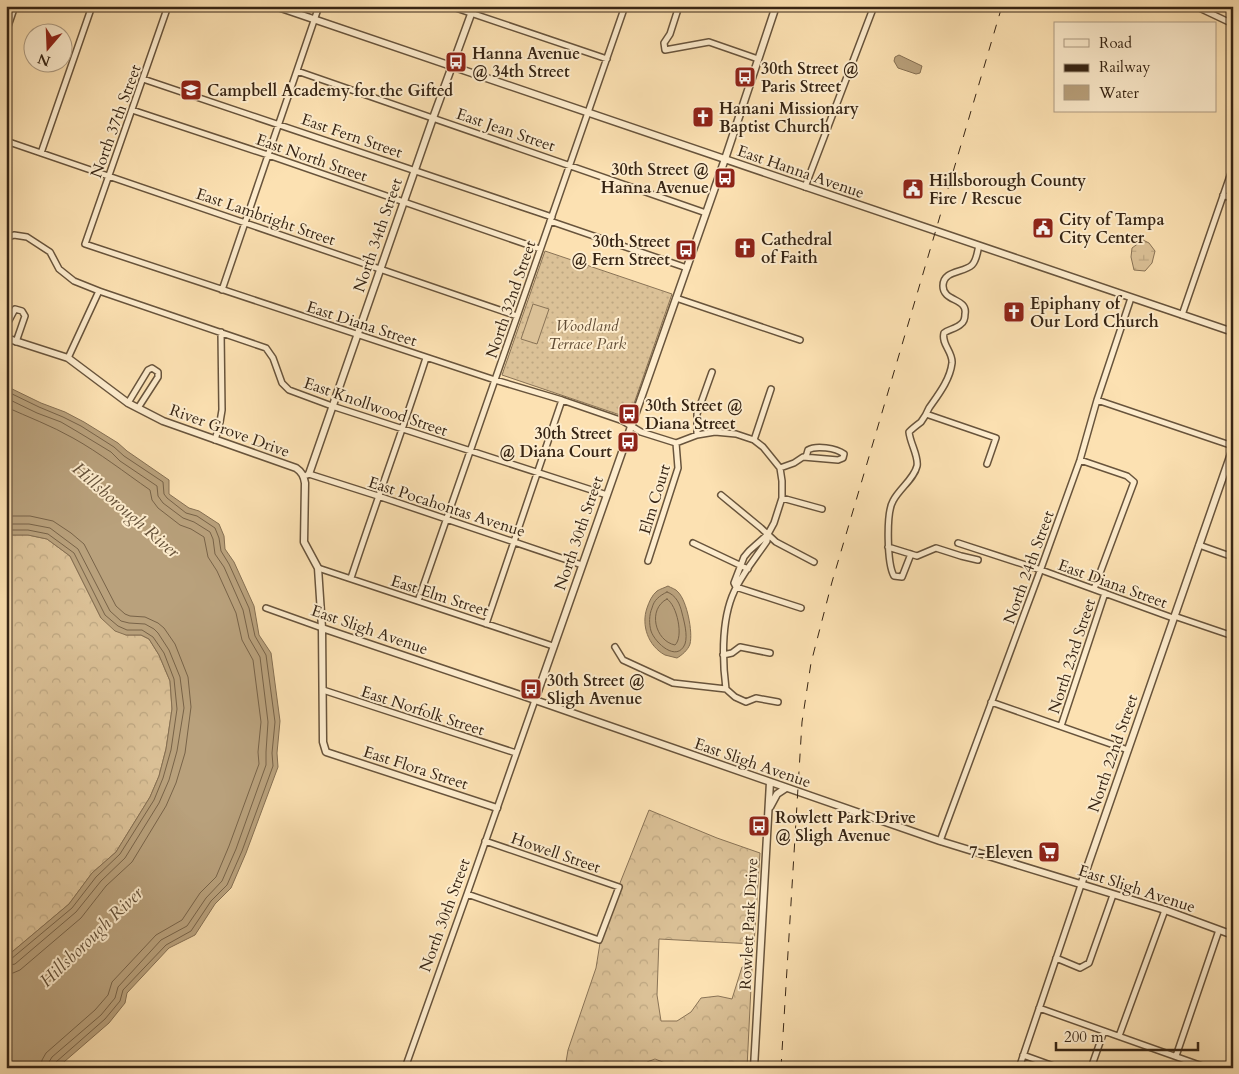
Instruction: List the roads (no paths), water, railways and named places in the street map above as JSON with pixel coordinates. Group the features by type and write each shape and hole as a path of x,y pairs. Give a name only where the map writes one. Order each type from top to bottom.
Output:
{"street":[{"path":"6,32 15,6"},
{"path":"41,153 92,6"},
{"name":"North 37th Street","path":"85,244 168,6"},
{"name":"East Hanna Avenue","path":"275,6 1233,332"},
{"path":"222,290 319,6"},
{"path":"450,6 607,59"},
{"name":"North 34th Street","path":"306,475 474,6"},
{"name":"North 32nd Street","path":"418,601 625,6"},
{"path":"679,6 670,34 664,43 665,50 709,42 758,59"},
{"name":"North 30th Street","path":"405,1068 687,268 776,6"},
{"path":"805,187 874,6"},
{"path":"1195,6 1233,24"},
{"name":"East Jean Street","path":"297,71 558,160 570,166 706,213"},
{"name":"East Fern Street","path":"143,79 415,170 687,268"},
{"name":"East North Street","path":"132,110 540,249"},
{"name":"East Lambright Street","path":"6,141 517,316"},
{"path":"1182,315 1233,167"},
{"path":"1223,195 1233,198"},
{"name":"East Knollwood Street","path":"6,238 14,235 28,236 50,252 60,269 74,281 266,348 273,358 282,383 289,390 332,406 537,471 606,495"},
{"name":"East Diana Street","path":"85,244 426,358 562,400 623,421 641,432 676,443"},
{"path":"911,554 902,577 893,576 888,547 891,505 917,466 917,458 911,444 909,432 921,422 945,384 952,363 952,358 943,338 944,333 963,323 965,316 966,310 964,306 945,294 944,281 951,273 972,265 978,246"},
{"path":"68,358 99,291"},
{"path":"676,298 800,340"},
{"name":"North 24th Street","path":"940,841 1080,460 1130,298"},
{"path":"6,326 15,309 22,311 25,316 16,342"},
{"path":"215,440 222,410 221,332"},
{"name":"River Grove Drive","path":"6,338 68,358 128,402 163,421 296,468 306,475 304,542 318,568 322,628 323,742 326,752"},
{"path":"351,578 426,358"},
{"path":"128,402 148,370 152,368 156,370 158,377 138,408"},
{"path":"697,434 697,414 712,372"},
{"path":"754,440 772,389"},
{"path":"486,624 562,400"},
{"path":"1097,400 1233,447"},
{"path":"926,414 996,438 987,464"},
{"path":"676,443 697,434 715,432 736,434 754,440 763,446 780,468 782,498 774,523 768,534 744,557 734,584 736,587"},
{"name":"Elm Court","path":"648,561 678,468 676,443"},
{"name":"North 22nd Street","path":"1018,1068 1233,447"},
{"path":"780,468 794,463 803,457 838,460 843,458 844,454 831,449 810,448 806,457"},
{"name":"North 23rd Street","path":"1080,460 1127,476 1134,482 1094,589"},
{"name":"East Pocahontas Avenue","path":"306,475 378,496 582,565"},
{"path":"721,495 776,542 814,562"},
{"path":"782,498 822,509"},
{"path":"726,689 723,655 727,614 736,587 767,541 768,534"},
{"path":"693,543 748,569"},
{"name":"East Diana Street","path":"958,543 1233,636"},
{"path":"1199,545 1233,557"},
{"path":"888,547 917,556 936,548 978,560"},
{"name":"East Elm Street","path":"318,568 553,646"},
{"path":"736,587 801,608"},
{"name":"North 23rd Street","path":"1061,726 1105,593"},
{"name":"East Sligh Avenue","path":"266,608 940,841 1165,910 1233,935"},
{"path":"615,647 623,660 673,683 726,689 735,697 746,702 756,698 778,702"},
{"path":"723,655 732,653 740,647 770,652"},
{"name":"East Norfolk Street","path":"323,690 516,753"},
{"path":"991,702 1128,750"},
{"name":"East Flora Street","path":"326,752 497,808"},
{"name":"Rowlett Park Drive","path":"754,1068 770,782"},
{"path":"769,810 777,794 786,788"},
{"name":"Howell Street","path":"467,894 600,940 618,886 486,841"},
{"path":"1056,958 1080,968 1089,963 1113,895"},
{"path":"1119,1036 1165,910"},
{"path":"1176,1056 1219,930"},
{"path":"1039,1008 1208,1068"},
{"path":"1091,1068 1104,1031"},
{"path":"1023,1055 1059,1068"}],"water":[{"path":"899,55 922,66 920,73 916,74 898,68 894,61 895,57"},
{"name":"Hillsborough River","path":"6,386 65,412 118,443 169,480 169,494 189,508 199,511 219,524 224,536 225,549 234,562 254,606 259,635 271,653 280,721 277,753 278,767 231,888 215,904 195,935 169,948 127,993 125,1003 109,1023 57,1068 6,1068 6,957 69,904 92,873 116,852 150,797 159,776 166,749 172,709 170,681 159,655 149,639 141,635 126,635 115,631 101,618 70,556 47,539 28,535 6,535"},
{"path":"668,586 676,590 681,596 687,609 690,625 690,644 685,652 677,658 665,655 654,646 647,634 645,621 648,606 654,594"}],"railway":[{"path":"781,1068 802,722 811,663 832,582 1002,6"}],"place":[{"name":"Hanna Avenue @ 34th Street","path":"456,62"},
{"name":"30th Street @ Paris Street","path":"745,77"},
{"name":"Campbell Academy for the Gifted","path":"191,90"},
{"name":"Hanani Missionary Baptist Church","path":"703,117"},
{"name":"30th Street @ Hanna Avenue","path":"725,178"},
{"name":"Hillsborough County Fire / Rescue","path":"913,189"},
{"name":"City of Tampa City Center","path":"1043,228"},
{"name":"Cathedral of Faith","path":"745,248"},
{"name":"30th Street @ Fern Street","path":"686,250"},
{"name":"Epiphany of Our Lord Church","path":"1014,312"},
{"name":"30th Street @ Diana Street","path":"629,414"},
{"name":"30th Street @ Diana Court","path":"628,442"},
{"name":"30th Street @ Sligh Avenue","path":"531,689"},
{"name":"Rowlett Park Drive @ Sligh Avenue","path":"759,826"},
{"name":"7-Eleven","path":"1049,852"}],"park label":[{"name":"Woodland Terrace Park","path":"587,334"}]}
